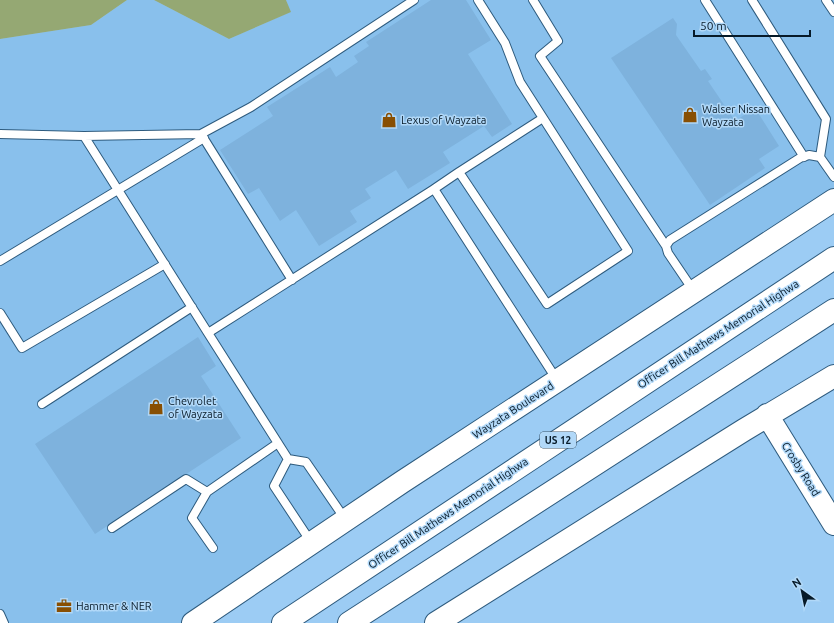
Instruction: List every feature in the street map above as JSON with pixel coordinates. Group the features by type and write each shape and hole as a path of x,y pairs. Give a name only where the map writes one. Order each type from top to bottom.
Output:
{"main road":[{"name":"Wayzata Boulevard","path":"193,623 693,290 834,200"},
{"name":"Officer Bill Mathews Memorial Highwa","path":"283,623 834,258"},
{"path":"349,623 834,310"},
{"path":"436,623 768,415 834,376"},
{"name":"Crosby Road","path":"768,415 834,524"}],"lane":[{"path":"0,261 251,107 414,0"},
{"path":"459,172 547,304 628,251 520,82 504,43 478,0"},
{"path":"704,0 804,157"},
{"path":"752,0 826,119 820,157 834,177"},
{"path":"826,0 834,12"},
{"path":"536,1 558,41 540,56 666,246 668,253 693,290"},
{"path":"208,333 543,118"},
{"path":"0,134 202,136"},
{"path":"84,136 288,459 306,462 346,520"},
{"path":"202,136 292,280"},
{"path":"666,246 670,240 804,157 809,155 820,157"},
{"path":"434,189 557,381"},
{"path":"0,313 22,348 165,264"},
{"path":"42,404 192,307"},
{"path":"213,548 192,518 207,492 278,443"},
{"path":"288,459 274,486 312,543"},
{"path":"112,528 186,479 207,492"},
{"path":"0,614 4,623"}],"shaded area":[{"path":"127,0 154,0 229,39 290,12 286,0 834,0 834,200 193,623 0,623 0,39 91,25"}],"green space":[{"path":"0,0 127,0 91,25 0,39"},
{"path":"154,0 286,0 291,12 229,39"}],"building":[{"name":"Lexus of Wayzata","path":"431,0 466,0 491,40 468,54 512,124 492,137 484,126 443,152 450,163 408,189 396,170 365,189 371,198 350,211 357,222 319,246 296,210 280,221 259,188 248,194 220,150 273,116 267,107 330,67 336,77 358,62 354,56 369,46 366,42"},
{"name":"Walser Nissan Wayzata","path":"673,18 677,24 676,35 701,71 705,69 712,79 708,81 735,121 755,108 779,146 759,159 765,168 710,205 611,58"},
{"name":"Chevrolet of Wayzata","path":"198,337 216,366 201,376 241,438 95,534 35,444"}],"place":[{"name":"Walser Nissan Wayzata","path":"690,115"},
{"name":"Lexus of Wayzata","path":"389,120"},
{"name":"Chevrolet of Wayzata","path":"156,407"},
{"name":"Hammer & NER","path":"64,606"}]}
